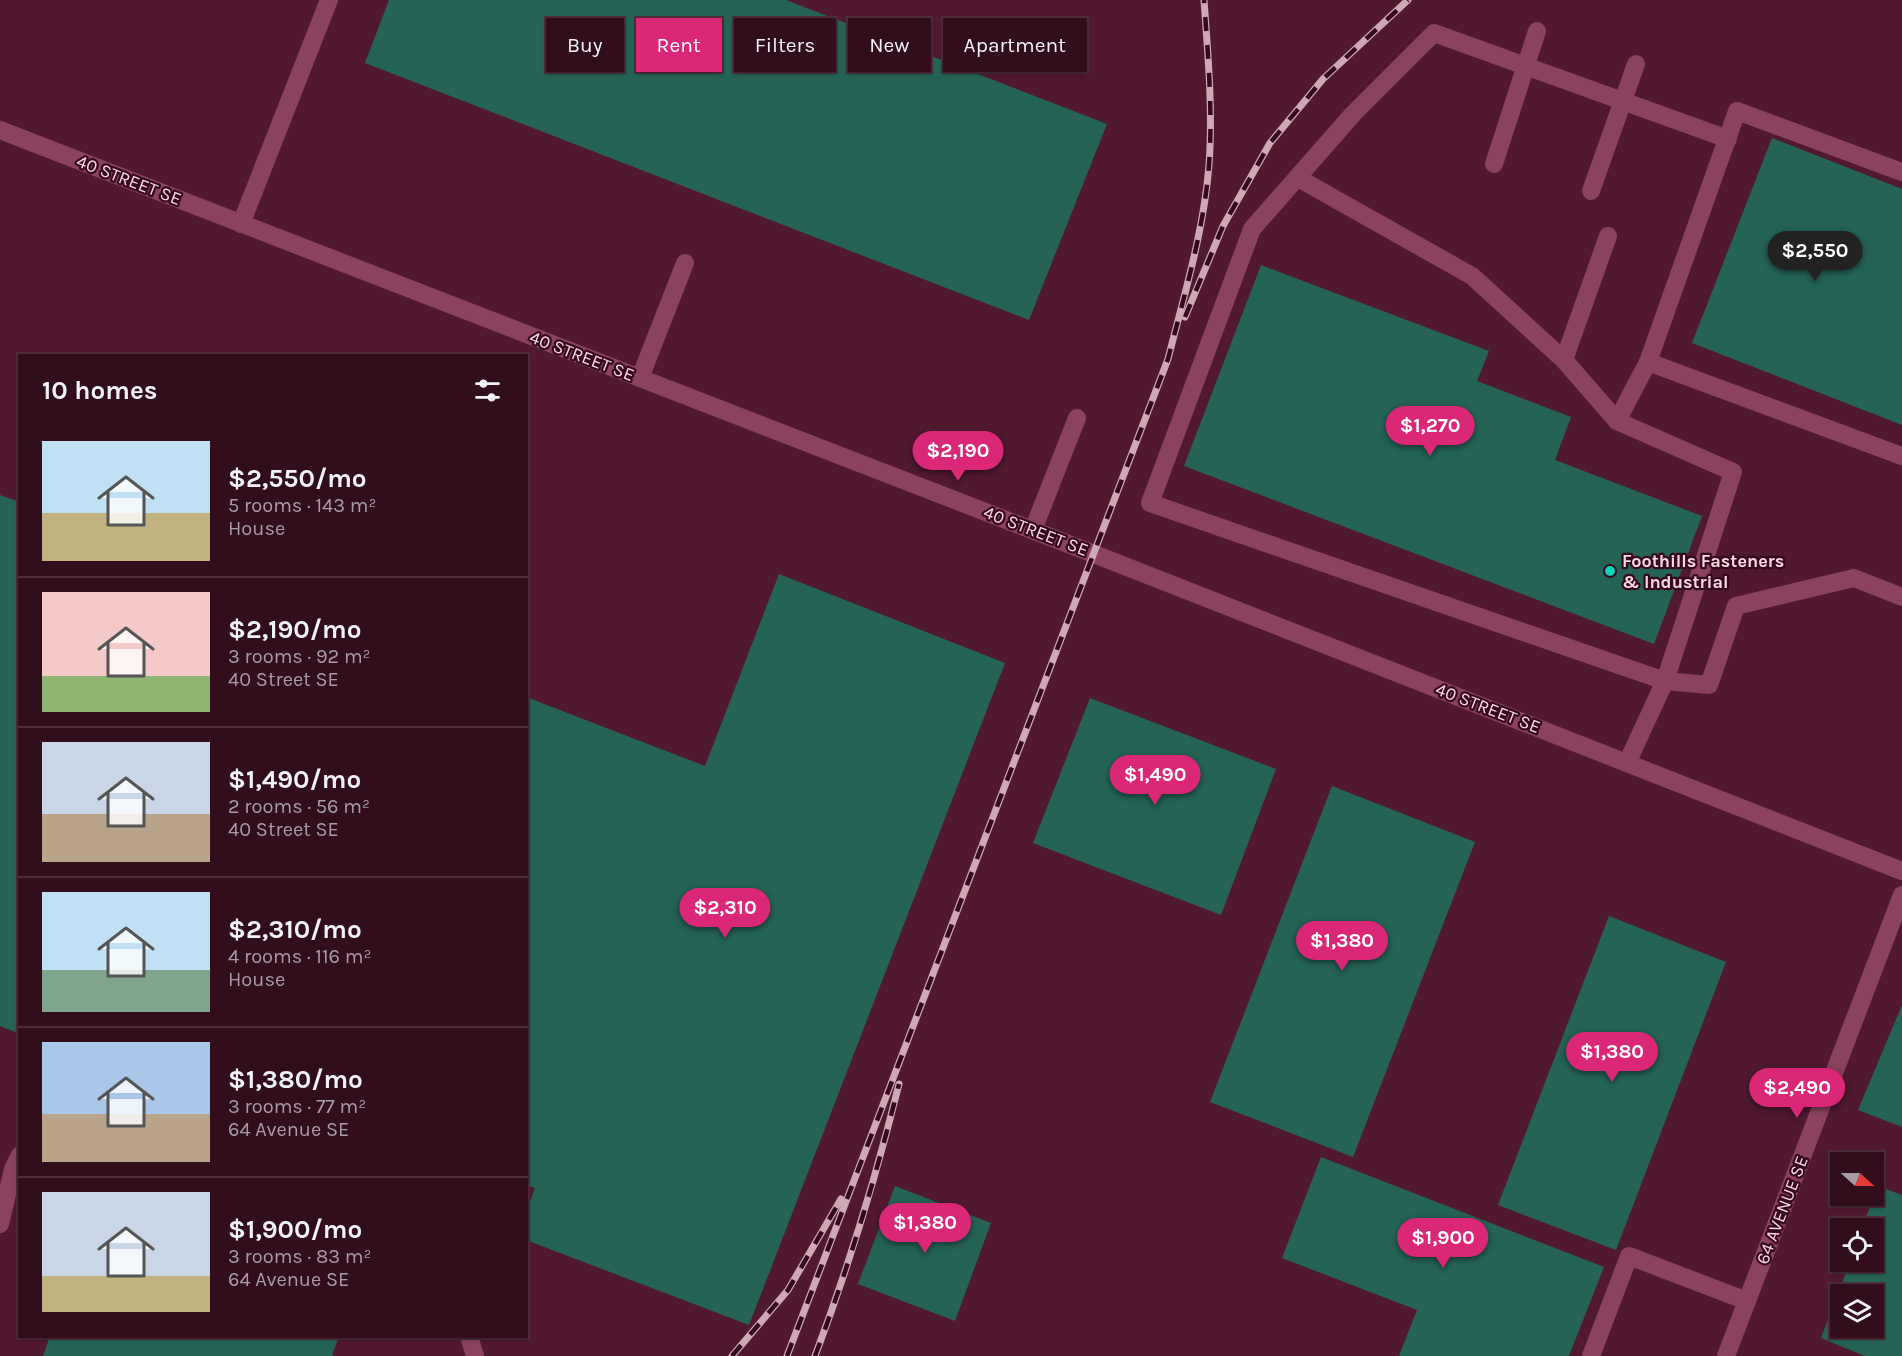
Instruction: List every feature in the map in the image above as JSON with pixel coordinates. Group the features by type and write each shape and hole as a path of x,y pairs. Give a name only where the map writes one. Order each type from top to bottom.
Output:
{"street":[{"path":"241,224 329,0"},
{"path":"1494,164 1538,31"},
{"path":"1728,139 1434,33 1353,114 1252,229 1150,503 1665,681 1709,685 1736,606 1854,578 1902,597"},
{"path":"1591,191 1636,64"},
{"path":"1617,421 1648,362 1737,111 1902,172"},
{"name":"40 STREET SE","path":"0,130 1033,530 1902,871"},
{"path":"1298,177 1472,276 1564,360 1617,421 1733,472 1665,681 1627,763"},
{"path":"1564,360 1608,236"},
{"path":"640,378 685,263"},
{"path":"1648,362 1902,456"},
{"path":"1033,530 1077,417"},
{"name":"64 AVENUE SE","path":"1726,1356 1902,895"},
{"path":"0,1224 13,1169 18,1159"},
{"path":"1591,1356 1629,1256 1747,1301"},
{"path":"470,1338 475,1356"}],"shaded area":[{"path":"0,0 1902,0 1902,1356 0,1356"}],"building":[{"path":"389,0 786,0 833,18 734,18 734,72 836,72 836,19 848,24 848,72 931,72 931,56 943,61 943,72 972,72 1107,124 1029,320 365,63"},
{"path":"1772,138 1902,189 1902,425 1692,343"},
{"path":"1261,265 1489,351 1477,381 1571,417 1555,460 1702,516 1654,644 1184,466"},
{"path":"0,495 18,501 18,1033 0,1026"},
{"path":"779,574 1005,663 749,1325 528,1241 528,1207 535,1188 528,1186 528,698 705,766"},
{"path":"1090,698 1276,769 1221,915 1033,843"},
{"path":"1332,786 1475,842 1353,1157 1210,1102"},
{"path":"1609,916 1726,962 1616,1250 1498,1205"},
{"path":"1902,1005 1902,1127 1858,1110"},
{"path":"1321,1157 1604,1267 1569,1356 1399,1356 1417,1310 1282,1258"},
{"path":"895,1186 991,1223 955,1321 858,1284"},
{"path":"1884,1188 1902,1195 1902,1356 1865,1356 1821,1338 1830,1314 1830,1338 1884,1338 1884,1284 1842,1284 1846,1272 1884,1272 1884,1218 1866,1218 1870,1206 1884,1206"},
{"path":"49,1338 338,1338 332,1356 43,1356"}],"railway":[{"path":"787,1356 1168,359 1198,238 1209,165 1210,104 1204,0"},
{"path":"1185,317 1223,226 1270,143 1323,79 1408,0"},
{"path":"815,1356 861,1221 899,1084"},
{"path":"732,1356 788,1290 841,1199"}],"place":[{"name":"Foothills Fasteners & Industrial","path":"1610,571"}]}
